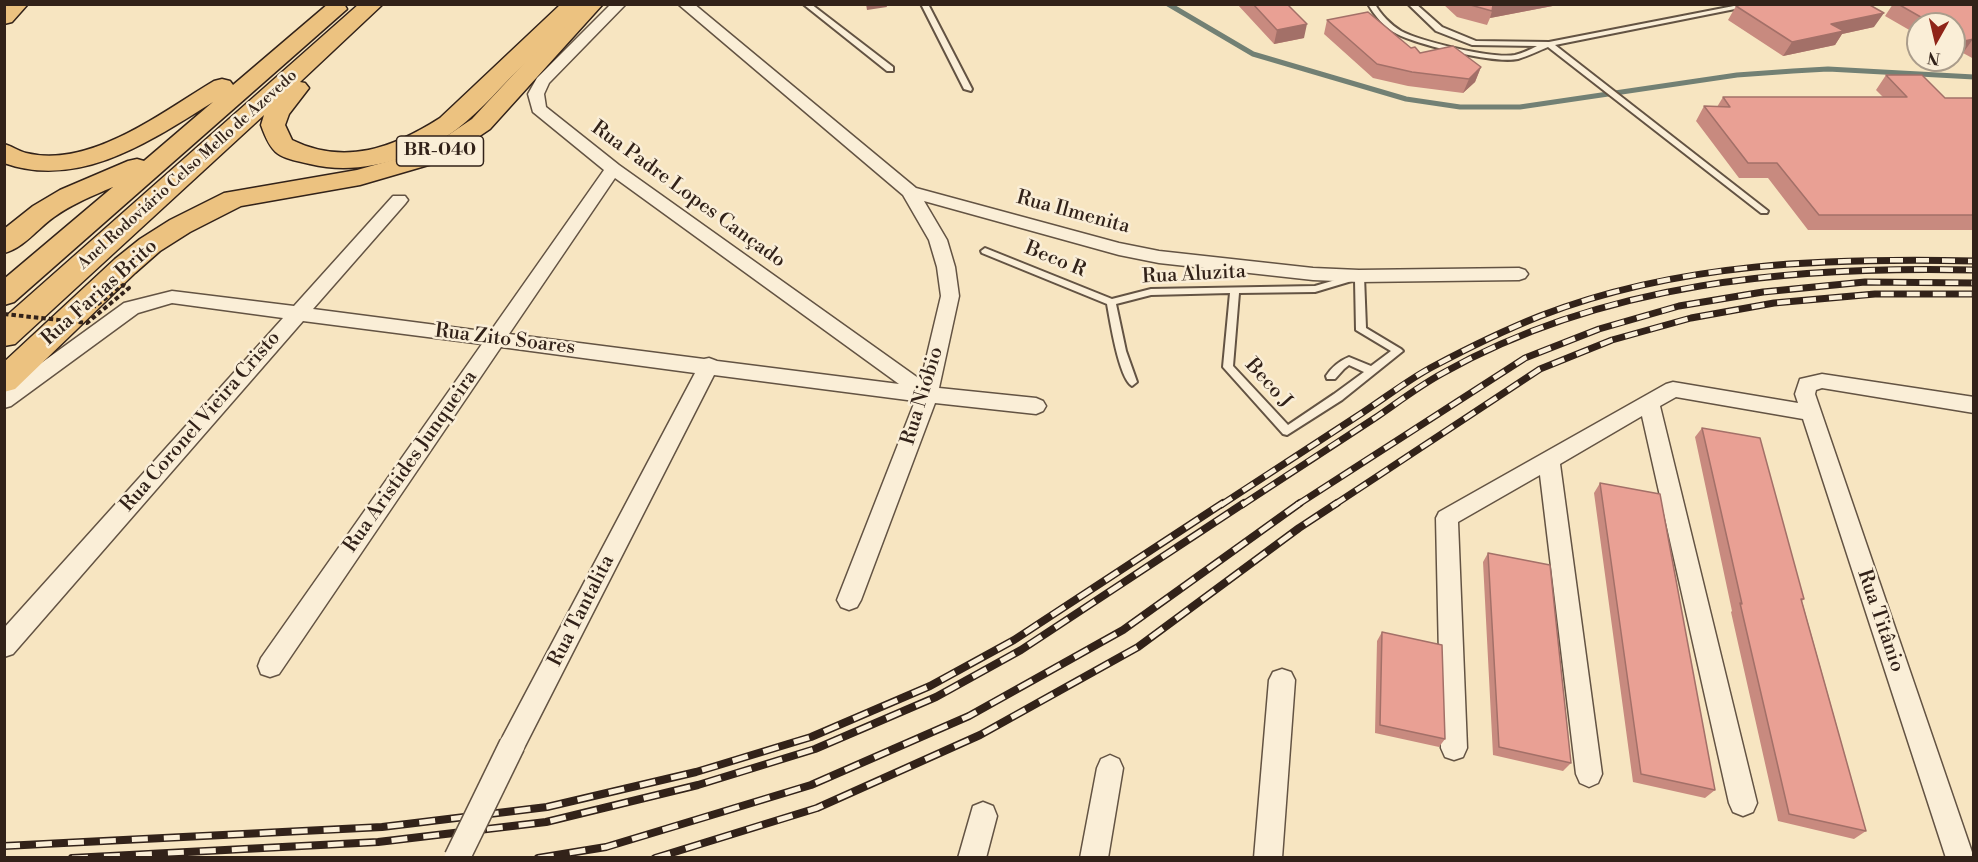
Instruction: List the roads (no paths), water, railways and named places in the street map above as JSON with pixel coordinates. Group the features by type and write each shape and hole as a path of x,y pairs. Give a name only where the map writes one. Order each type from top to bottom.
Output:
{"main road":[{"path":"4,17 16,4"},
{"name":"Anel Rodoviário Celso Mello de Azevedo","path":"4,295 298,40 372,4"},
{"path":"342,18 277,113 273,125 281,145 303,156 323,160 369,158 389,154 429,138 449,123 574,4"},
{"name":"Rua Farias Brito","path":"4,381 150,245 180,226 234,199 360,177 423,159 444,149 481,124 592,4"},
{"name":"Anel Rodoviário Celso Mello de Azevedo","path":"4,336 342,18"},
{"path":"4,152 9,156 43,163 66,162 111,151 298,40"},
{"path":"4,244 43,212 69,196 166,155"}],"street":[{"name":"Rua Padre Lopes Cançado","path":"619,4 542,81 536,94 539,110 613,169 928,394"},
{"name":"Rua Ilmenita","path":"685,4 910,192 1119,249 1159,257 1313,274 1359,276 1519,274"},
{"name":"Rua Aristides Junqueira","path":"270,666 613,169"},
{"name":"Rua Nióbio","path":"849,600 928,394 950,296 946,267 938,240 910,192"},
{"name":"Rua Coronel Vieira Cristo","path":"4,646 399,200"},
{"name":"Rua Zito Soares","path":"4,401 131,308 172,297 1036,406"},
{"name":"Rua Tantalita","path":"457,858 512,745 709,365"},
{"name":"Rua Titânio","path":"1960,858 1805,394 1807,384 1822,381 1974,405"},
{"path":"1454,748 1447,518 1672,389 1810,413"},
{"path":"1649,402 1743,803"},
{"path":"1549,460 1589,774"},
{"path":"1268,858 1282,680"},
{"path":"1094,858 1110,768"},
{"path":"972,858 983,816"}],"lane":[{"path":"806,4 890,69"},
{"path":"924,4 968,89"},
{"path":"1371,4 1376,13 1398,32 1438,46 1480,55 1516,57 1549,44 1757,4"},
{"path":"1410,4 1439,29 1475,43 1549,44 1764,211"},
{"name":"Beco R","path":"985,251 1111,302"},
{"path":"1331,376 1340,366 1349,361 1372,371 1398,351 1361,330 1359,276"},
{"name":"Rua Aluzita","path":"1111,302 1151,292 1315,289 1359,276"},
{"name":"Beco J","path":"1235,291 1228,367 1287,431 1372,371"},
{"path":"1111,302 1121,351 1132,382"}],"waterway":[{"path":"1168,4 1253,54 1406,99 1460,107 1520,107 1737,75 1793,71 1828,69 1974,77"}],"railway":[{"path":"1221,505 1425,371 1513,327 1593,298 1646,284 1754,267 1864,261 1974,261"},
{"path":"1242,505 1434,378 1505,342 1569,318 1634,299 1701,286 1769,277 1837,272 1974,270"},
{"path":"1299,504 1525,358 1599,329 1679,306 1763,292 1865,282 1974,283"},
{"path":"1334,505 1540,369 1612,340 1691,318 1774,303 1875,294 1974,294"},
{"path":"4,846 382,827 547,807 696,772 811,737 930,686 1014,640 1223,503"},
{"path":"72,858 378,842 546,822 698,785 815,749 936,697 1021,650 1244,503"},
{"path":"655,858 817,808 980,735 1138,647 1299,528 1337,503"},
{"path":"538,858 606,847 811,785 969,716 1123,630 1299,504"}]}
